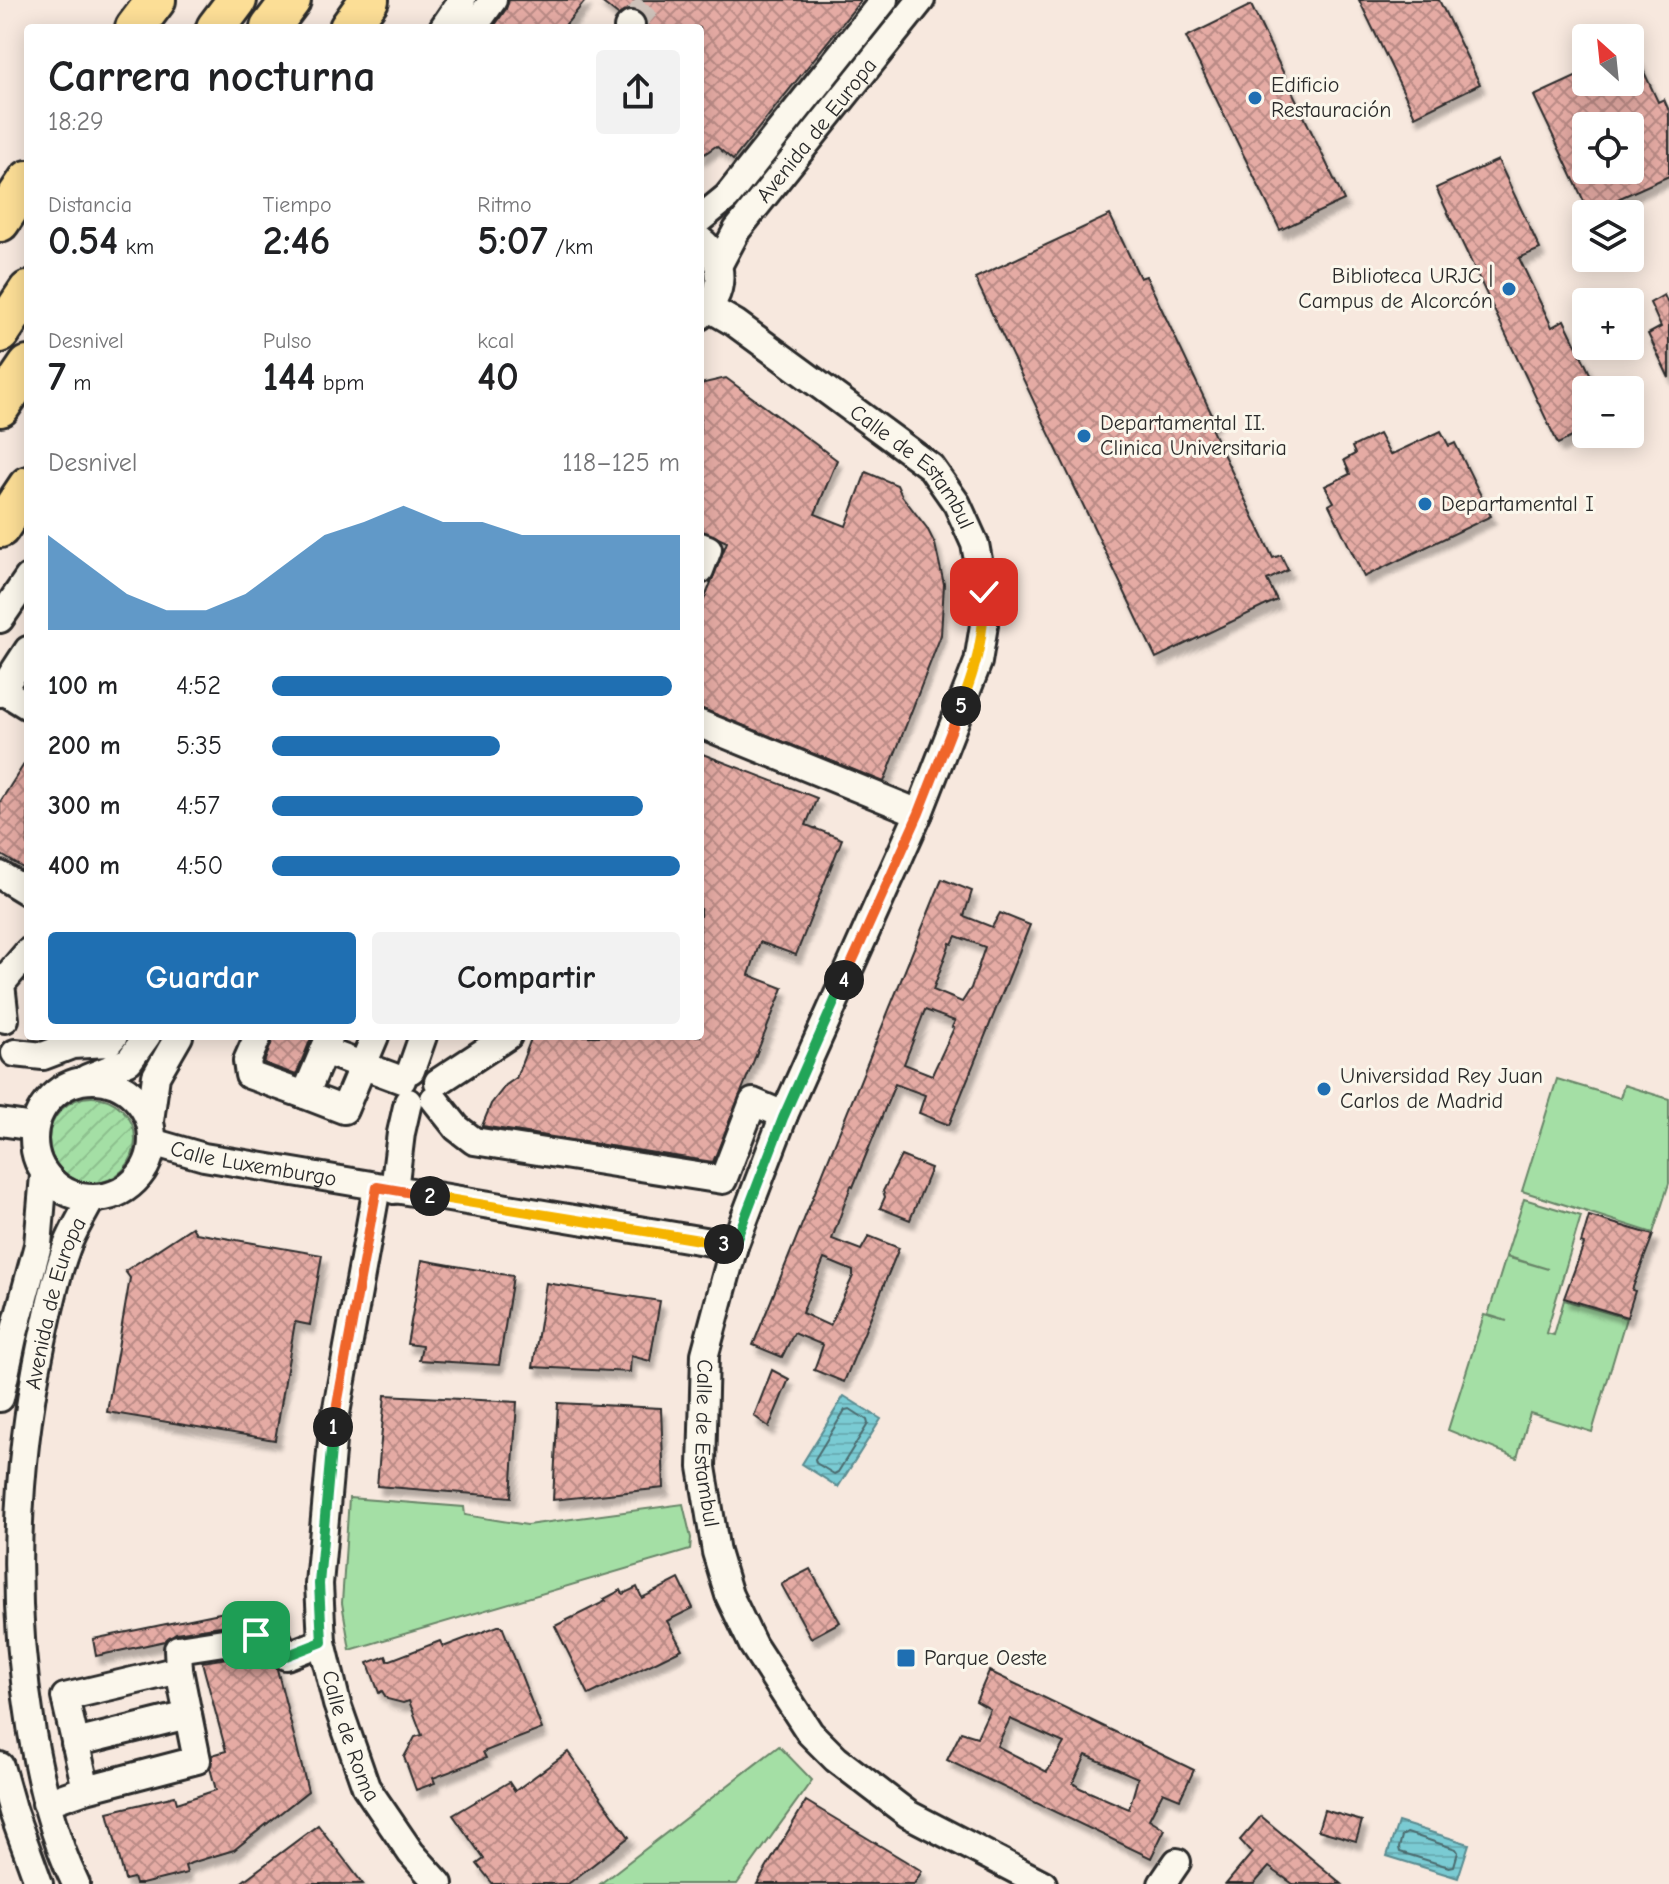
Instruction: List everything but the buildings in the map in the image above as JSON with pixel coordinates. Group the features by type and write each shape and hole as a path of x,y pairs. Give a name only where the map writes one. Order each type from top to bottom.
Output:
{"highway":[{"path":"138,24 156,0"},
{"path":"219,24 237,0"},
{"path":"273,24 291,0"},
{"path":"352,24 369,0"},
{"path":"0,222 24,186"},
{"path":"0,333 24,297"},
{"path":"0,407 24,372"},
{"path":"0,528 24,492"}],"street":[{"path":"446,24 462,0"},
{"path":"476,24 493,0"},
{"name":"Avenida de Europa","path":"704,216 727,197 884,0"},
{"name":"Avenida de Europa","path":"705,312 717,295 719,264 737,230 921,0"},
{"path":"704,244 719,264"},
{"name":"Calle de Estambul","path":"705,312 744,330 931,467 957,504 975,544 984,592 984,625 978,662 919,813 784,1115 734,1246 705,1354 702,1467 716,1552 729,1595 749,1637 810,1733 836,1759 908,1814 1043,1884"},
{"path":"0,619 24,591"},
{"path":"24,656 1,691 24,704"},
{"path":"704,726 919,813"},
{"path":"0,875 24,890"},
{"path":"5,1019 1,984 24,957"},
{"path":"15,1053 43,1056 72,1045 108,1043 111,1040"},
{"path":"144,1040 129,1061 66,1085 51,1096 40,1110 34,1127 34,1149 44,1175 55,1186 92,1198 110,1195 126,1187 139,1175 148,1159 156,1076 177,1040"},
{"path":"256,1040 247,1061 249,1075 344,1110 374,1040"},
{"path":"423,1040 425,1084 457,1128 474,1141 723,1180 753,1102 784,1115"},
{"path":"425,1084 467,1040"},
{"path":"305,1095 327,1044 364,1066 425,1084 501,1040"},
{"path":"84,1079 117,1084 132,1093 143,1106 151,1132"},
{"name":"Calle de Roma","path":"425,1084 401,1133 385,1188 333,1430 319,1584 322,1642 337,1704 366,1787 411,1853 439,1884"},
{"path":"0,1122 34,1127"},
{"name":"Calle Luxemburgo","path":"151,1132 204,1157 734,1246"},
{"name":"Avenida de Europa","path":"0,1398 38,1245 44,1175"},
{"name":"Avenida de Europa","path":"76,1884 46,1803 24,1684 18,1594 19,1503 28,1410 46,1325 65,1250 92,1198"},
{"path":"46,1803 86,1789 197,1760 179,1670 178,1649 275,1634 286,1656 322,1642"},
{"path":"86,1789 65,1697 179,1670"},
{"path":"75,1743 188,1715"},
{"path":"0,1766 39,1884"}],"green space":[{"path":"1557,1079 1620,1098 1624,1085 1669,1099 1669,1183 1653,1233 1522,1191"},
{"path":"84,1097 100,1097 123,1109 132,1123 135,1140 132,1157 123,1171 100,1183 84,1183 68,1176 56,1164 49,1148 49,1132 56,1116 68,1104"},
{"path":"1524,1199 1581,1216 1546,1333 1554,1335 1564,1300 1626,1318 1592,1432 1530,1413 1517,1458 1448,1430 1484,1315 1507,1321 1488,1315 1506,1257 1548,1269 1506,1256"},
{"path":"349,1498 464,1507 465,1515 527,1525 683,1504 691,1538 690,1550 350,1650 342,1603"},
{"path":"779,1746 812,1780 737,1884 600,1884"}],"water":[{"path":"844,1396 881,1419 838,1487 802,1464"},
{"path":"1398,1822 1469,1844 1458,1878 1387,1856"}],"tunnel":[{"path":"632,24 652,0"}],"place":[{"name":"Edificio Restauración","path":"1255,98"},
{"name":"Biblioteca URJC | Campus de Alcorcón","path":"1509,289"},
{"name":"Departamental II. Clinica Universitaria","path":"1084,436"},
{"name":"Departamental I","path":"1425,504"},
{"name":"Universidad Rey Juan Carlos de Madrid","path":"1324,1089"},
{"name":"Parque Oeste","path":"906,1658"}],"route":[{"path":"256,1635 275,1634 286,1656 322,1642 319,1584 333,1430 377,1187 734,1246 783,1118 919,813 978,662 984,625 984,592"}]}
